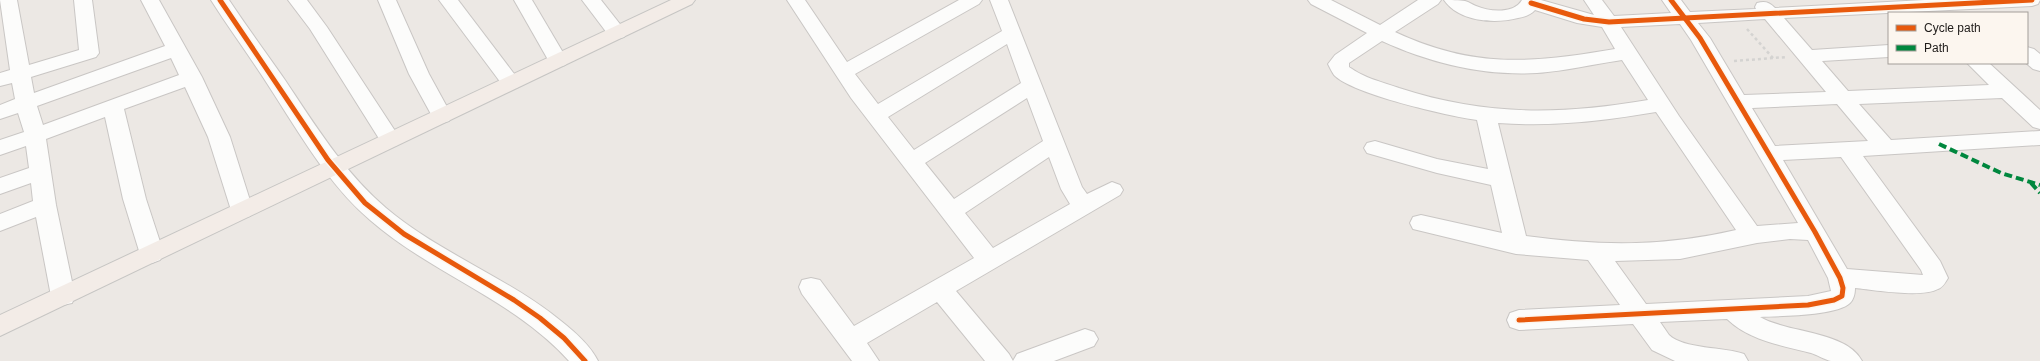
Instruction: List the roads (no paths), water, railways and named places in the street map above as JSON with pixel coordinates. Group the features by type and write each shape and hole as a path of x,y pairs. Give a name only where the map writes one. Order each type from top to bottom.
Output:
{"main road":[{"path":"0,326 617,33 675,2"}],"street":[{"path":"0,80 89,53 83,0"},
{"path":"150,0 192,77 219,138 242,210"},
{"path":"220,0 318,148 363,202 380,216 431,251 522,305 570,341 585,361"},
{"path":"297,0 318,27 390,140"},
{"path":"387,0 419,74 442,116"},
{"path":"448,0 511,83"},
{"path":"523,0 558,61"},
{"path":"591,0 617,33"},
{"path":"796,0 844,72 875,115 990,261"},
{"path":"844,72 973,0"},
{"path":"999,0 1072,189 1084,206"},
{"path":"1316,0 1406,45 1434,55 1495,66 1525,67 1555,65 1627,53"},
{"path":"1453,0 1467,9 1494,16 1518,13 1526,9 1531,2 1584,19 1609,22 1735,16 1764,7 1889,4 1920,10 1974,8 1999,1 2032,0"},
{"path":"1593,0 1609,22 1627,53 1661,105 1752,236"},
{"path":"1519,320 1808,305 1834,300 1842,296 1843,288 1840,278 1815,232 1714,62 1686,18 1670,0"},
{"path":"1422,2 1342,59 1338,64 1341,70 1372,85 1397,94 1444,107 1486,115 1562,118 1588,116 1661,105"},
{"path":"1764,7 1885,147"},
{"path":"6,13 22,73 26,103 35,135 45,206 63,296"},
{"path":"875,115 1012,32"},
{"path":"0,112 176,49"},
{"path":"1807,56 1888,51"},
{"path":"1978,64 2040,122"},
{"path":"0,148 192,77"},
{"path":"912,162 1032,85"},
{"path":"1737,102 2007,91"},
{"path":"113,106 129,183 152,254"},
{"path":"1486,115 1516,245"},
{"path":"1768,154 2040,138"},
{"path":"950,212 1055,143"},
{"path":"1376,148 1436,166 1501,180"},
{"path":"1840,278 1922,284 1929,283 1936,278 1932,267 1847,149"},
{"path":"0,186 41,172"},
{"path":"851,340 1112,190"},
{"path":"0,223 45,206"},
{"path":"1421,223 1468,236 1516,245 1596,253 1642,253 1681,250 1781,231 1815,232"},
{"path":"1596,253 1656,338 1672,350 1735,361"},
{"path":"811,287 866,361"},
{"path":"940,289 1000,361"},
{"path":"1733,309 1743,320 1758,329 1829,350 1849,361"},
{"path":"1026,361 1085,339"}]}
